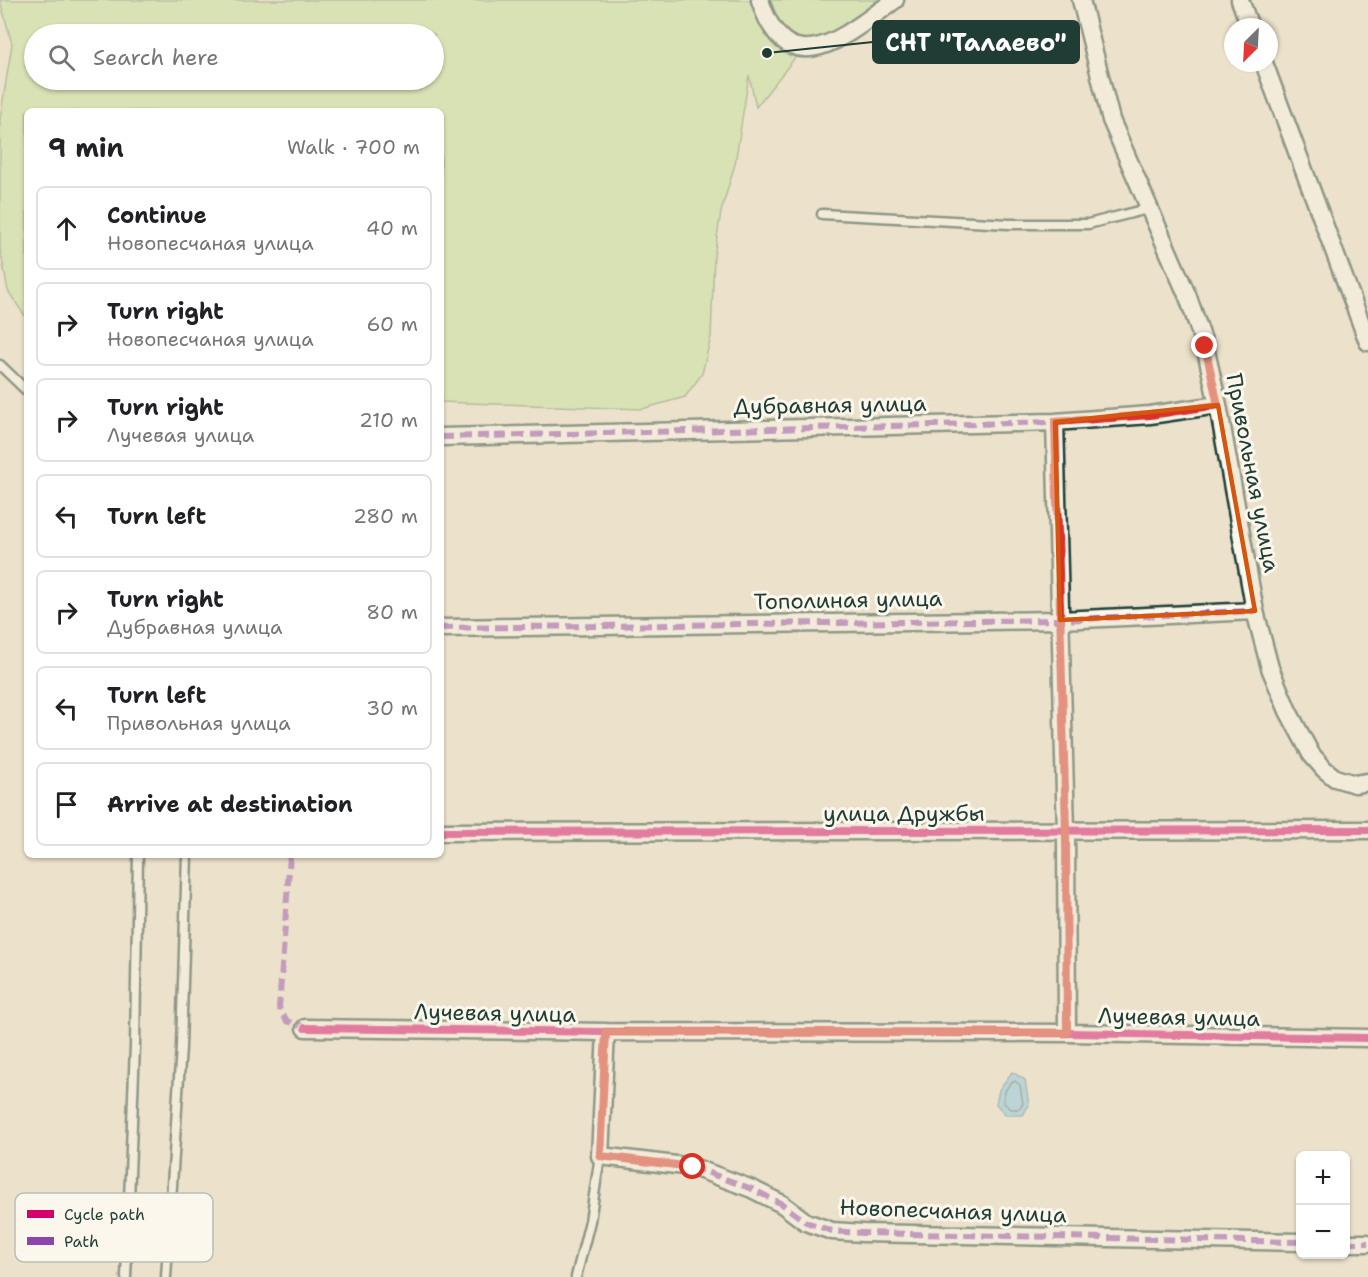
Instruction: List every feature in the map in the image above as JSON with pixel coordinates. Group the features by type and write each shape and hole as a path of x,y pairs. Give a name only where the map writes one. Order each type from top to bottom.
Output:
{"street":[{"path":"760,0 779,38 801,50 813,49 848,33 895,0"},
{"name":"Привольная улица","path":"1081,0 1111,120 1151,208 1188,297 1205,346 1269,668 1311,754 1324,769 1335,778 1355,784 1368,782"},
{"path":"1240,0 1247,18"},
{"path":"1267,72 1368,342"},
{"name":"Дубравная улица","path":"444,437 1055,422 1150,415 1218,405"},
{"path":"1055,422 1066,831 1067,1033"},
{"name":"Тополиная улица","path":"444,628 1060,620 1256,610"},
{"name":"улица Дружбы","path":"444,832 1368,830"},
{"name":"Лучевая улица","path":"305,1028 606,1032 1067,1033 1368,1038"},
{"path":"600,1156 606,1032"},
{"name":"Новопесчаная улица","path":"600,1156 693,1167 752,1190 782,1204 806,1222 832,1231 1296,1242"},
{"path":"1350,1243 1368,1243"}],"lane":[{"path":"822,214 1009,224 1088,224 1151,208"},
{"path":"0,365 24,388"},
{"path":"129,1193 138,858"},
{"path":"171,1193 181,1047 187,858"},
{"path":"576,1277 590,1221 600,1156"},
{"path":"126,1277 127,1262"},
{"path":"166,1277 167,1262"}],"highlighted area":[{"path":"1218,405 1255,611 1060,620 1055,422"}],"green space":[{"path":"0,0 895,0 801,50 756,107 749,75 735,164 721,212 714,257 711,337 702,374 685,397 642,409 444,402 444,108 24,108 24,315 8,291 0,248 0,119 12,44"}],"water":[{"path":"1012,1072 1025,1080 1029,1105 1023,1115 1006,1115 996,1104 999,1090"}],"marked path":[{"path":"444,437 1055,422 1150,415 1218,405"},
{"path":"1055,422 1066,831 1067,1033"},
{"path":"444,628 1060,620 1255,611"},
{"path":"290,858 279,1008 287,1021 309,1028"},
{"path":"606,1032 600,1156 693,1167 752,1189 782,1204 806,1222 832,1231 1296,1242"},
{"path":"1350,1243 1368,1243"}],"cycle path":[{"path":"444,832 1368,830"},
{"path":"305,1028 606,1032 1067,1033 1368,1038"}],"place":[{"name":"СНТ \"Талаево\"","path":"767,53"}],"route":[{"path":"693,1167 600,1156 606,1032 1067,1033 1066,831 1055,422 1150,415 1218,405 1205,346"}]}
